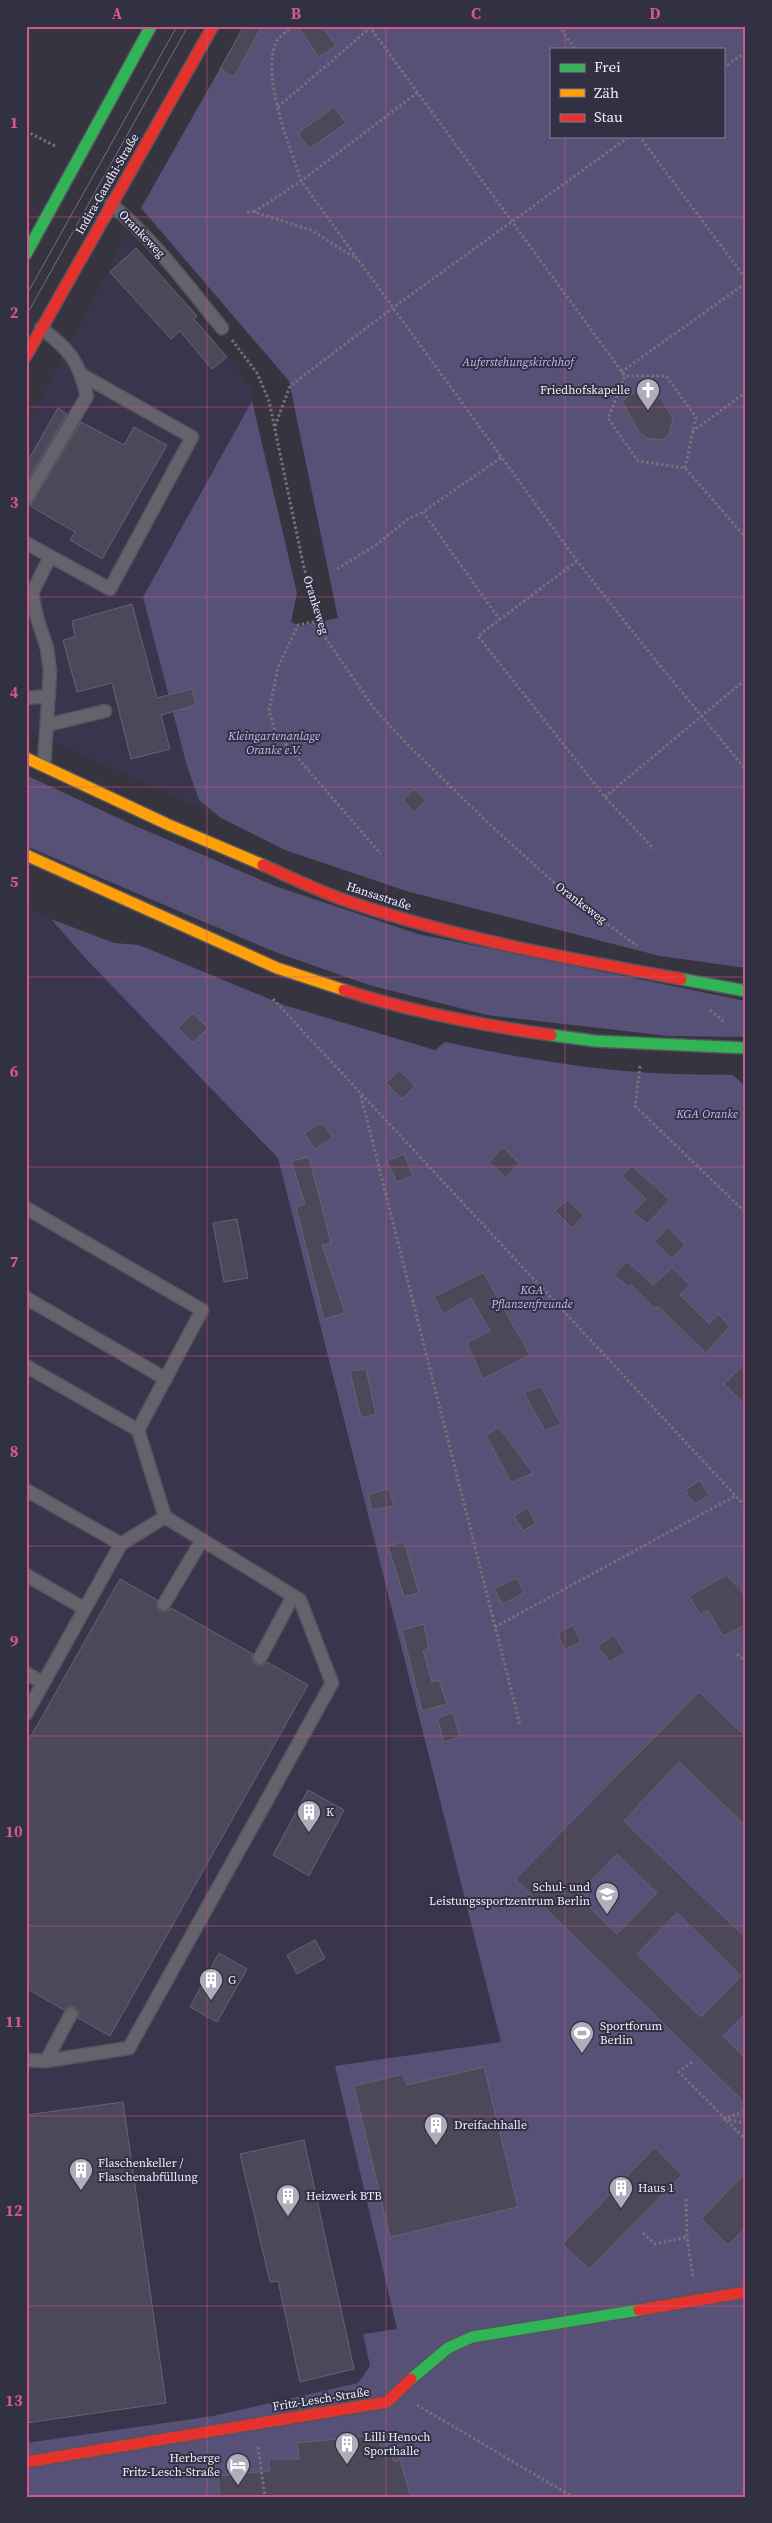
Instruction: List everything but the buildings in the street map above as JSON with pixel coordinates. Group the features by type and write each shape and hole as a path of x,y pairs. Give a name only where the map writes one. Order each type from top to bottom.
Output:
{"main road":[{"path":"26,254 151,26"},
{"name":"Indira-Gandhi-Straße","path":"26,356 213,26"},
{"name":"Hansastraße","path":"26,758 169,825 352,903 433,927 581,961 746,991"},
{"path":"26,855 277,968 375,1000 495,1027 595,1042 746,1048"},
{"name":"Fritz-Lesch-Straße","path":"26,2462 387,2402 408,2381 455,2342 472,2337 746,2292"}],"lane":[{"name":"Orankeweg","path":"111,204 134,223 150,240 222,328"},
{"path":"26,499 87,396 82,375 66,347 42,328"},
{"path":"26,543 110,589 192,437 82,375"},
{"path":"44,766 50,696 50,672 47,648 31,617 32,593 50,557"},
{"path":"26,698 50,696"},
{"path":"47,725 105,711"},
{"path":"26,1208 202,1310 138,1430"},
{"path":"26,1298 166,1379"},
{"path":"26,1366 138,1430 165,1517 300,1600 332,1683 129,2048 46,2061 26,2060"},
{"path":"26,1490 121,1544"},
{"path":"26,1714 121,1544 165,1517"},
{"path":"164,1604 202,1540"},
{"path":"26,1575 85,1609"},
{"path":"260,1658 294,1596"},
{"path":"26,1674 43,1683"},
{"path":"46,2061 71,2014"}],"path":[{"path":"293,26 276,41 272,74 277,107 302,181 578,561 746,770"},
{"path":"559,26 574,48"},
{"path":"277,107 370,27 511,223 622,372 624,376 608,418 638,461 684,468 746,538"},
{"path":"724,67 746,52"},
{"path":"254,212 302,181 417,93"},
{"path":"26,131 56,147"},
{"path":"275,427 290,386 394,307 627,138"},
{"path":"640,138 746,279"},
{"path":"247,212 254,212 311,230 360,261"},
{"path":"622,372 746,283"},
{"name":"Orankeweg","path":"222,328 257,373 269,401 304,568 326,640 376,711 410,746 485,820 562,890 628,938"},
{"path":"624,376 666,376 696,417 684,468"},
{"path":"692,432 746,392"},
{"path":"337,569 376,545 408,520 423,512 502,457"},
{"path":"423,512 500,620"},
{"path":"578,561 478,636 605,797 654,849"},
{"path":"319,622 298,625 278,667 269,711 276,733 381,854"},
{"path":"605,797 746,679"},
{"path":"273,1000 746,1507"},
{"path":"640,1072 635,1106 746,1213"},
{"path":"361,1096 520,1724"},
{"path":"495,1627 735,1496"},
{"path":"737,1654 746,1662"},
{"path":"692,2062 679,2072 723,2119 746,2140"},
{"path":"723,2119 746,2111"},
{"path":"723,2119 746,2123"},
{"path":"686,2199 687,2237 696,2300"},
{"path":"643,2233 656,2244 687,2237"},
{"path":"408,2381 418,2407 573,2497"},
{"path":"254,2424 265,2497"}],"shaded area":[{"path":"127,233 251,387 252,401 143,597 198,800 221,818 26,729 26,427"},
{"path":"26,906 51,919 86,959 278,1158 436,1787 746,2270 335,2067 397,2329 363,2334 370,2366 358,2383 214,2416 26,2443"}],"green space":[{"name":"Auferstehungskirchhof","path":"244,26 746,26 746,968 660,956 406,891 285,850 221,818 199,800 187,766 143,597 252,401 297,593 291,622 300,626 338,618 289,381 141,208"},
{"path":"26,775 131,824 275,886 418,934 746,1001 746,1037 668,1036 487,1015 369,985 275,952 26,846"},
{"path":"51,919 114,943 139,945 284,1005 435,1050 445,1042 589,1067 650,1073 733,1075 746,1087 746,2497 26,2497 26,2443 213,2416 358,2383 370,2366 363,2334 397,2329 335,2066 501,2042 278,1158 86,959"}],"tram line":[{"path":"26,296 177,26"},
{"path":"26,316 188,26"}],"traffic: fast":[{"path":"26,254 151,26"},
{"path":"681,979 746,991"},
{"path":"551,1035 595,1041 746,1048"},
{"path":"411,2379 448,2348 472,2337 639,2310"}],"traffic: slow":[{"path":"26,758 169,825 263,865"},
{"path":"26,855 277,968 344,990"}],"traffic: jam":[{"path":"26,356 213,26"},
{"path":"263,865 341,899 433,927 557,956 681,979"},
{"path":"344,990 446,1017 551,1035"},
{"path":"639,2310 746,2292"},
{"path":"26,2462 387,2402 411,2379"}],"place":[{"name":"Friedhofskapelle","path":"648,411"},
{"name":"K","path":"309,1833"},
{"name":"Schul- und Leistungssportzentrum Berlin","path":"607,1915"},
{"name":"G","path":"211,2001"},
{"name":"Sportforum Berlin","path":"582,2054"},
{"name":"Dreifachhalle","path":"436,2146"},
{"name":"Flaschenkeller / Flaschenabfüllung","path":"81,2191"},
{"name":"Haus 1","path":"621,2209"},
{"name":"Heizwerk BTB","path":"288,2217"},
{"name":"Lilli Henoch Sporthalle","path":"347,2465"},
{"name":"Herberge Fritz-Lesch-Straße","path":"238,2486"}],"park label":[{"name":"Kleingartenanlage Oranke e.V.","path":"274,743"},
{"name":"KGA Oranke","path":"707,1114"},
{"name":"KGA Pflanzenfreunde","path":"532,1297"}]}
